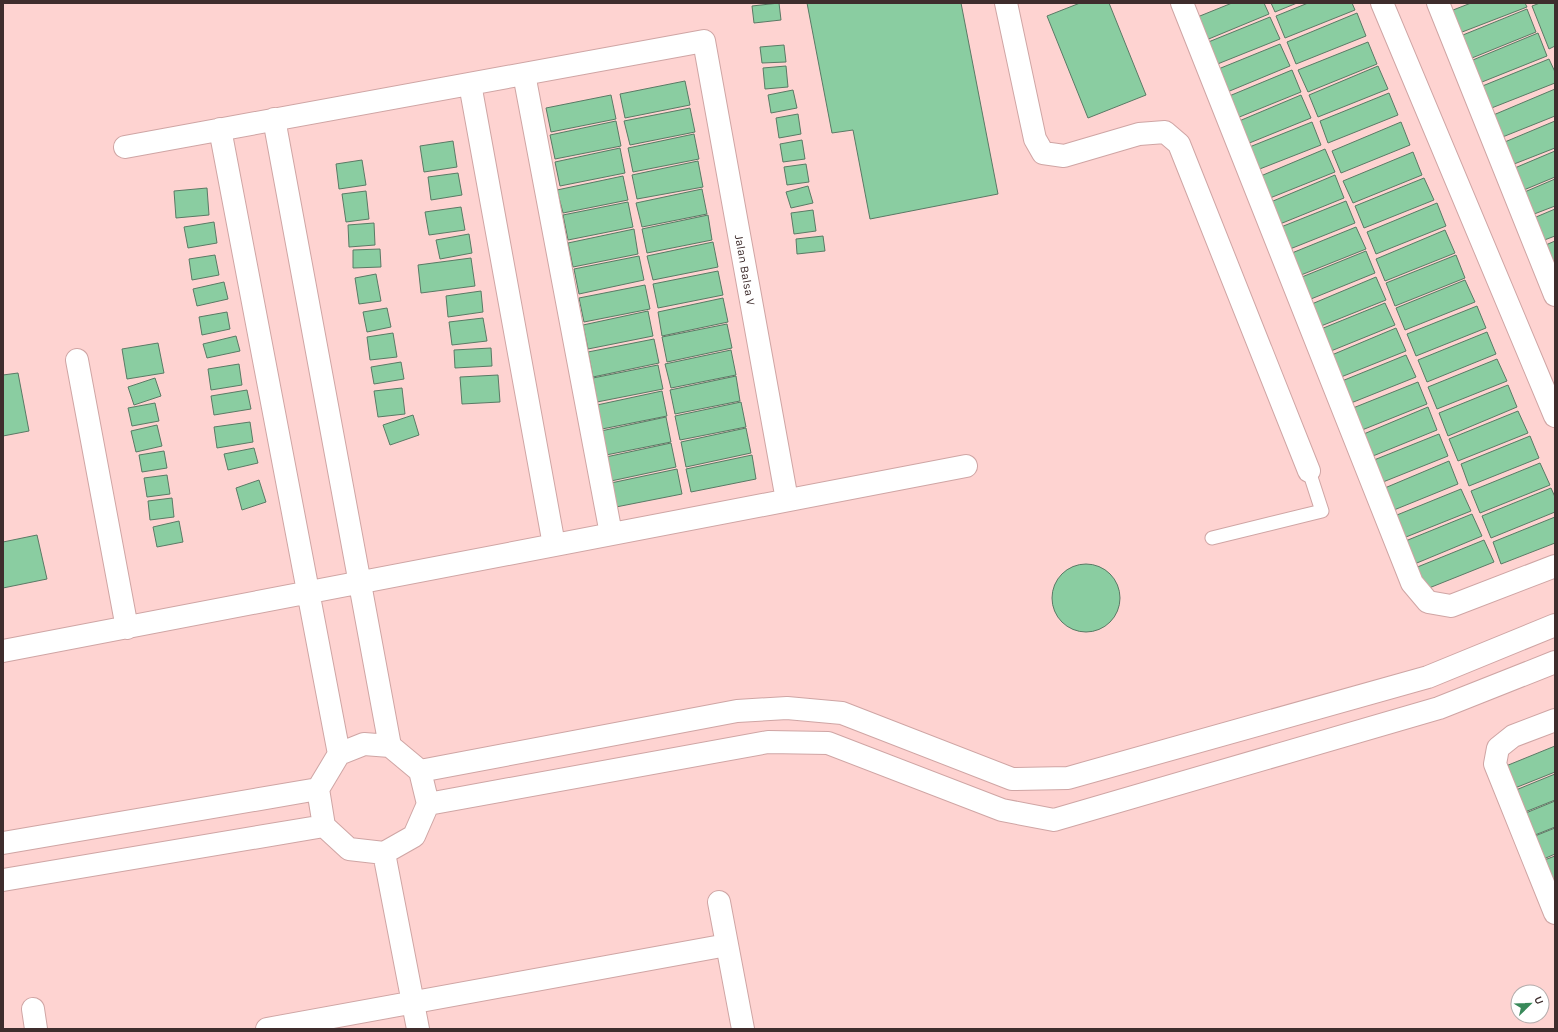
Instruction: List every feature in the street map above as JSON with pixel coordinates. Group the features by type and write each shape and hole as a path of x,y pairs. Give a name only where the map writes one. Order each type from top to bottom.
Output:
{"street":[{"path":"1006,3 1035,139 1043,153 1064,156 1139,134 1165,132 1179,144 1309,471"},
{"path":"1382,3 1555,416"},
{"path":"1438,3 1555,295"},
{"path":"1187,5 1412,583 1428,602 1452,606 1555,566"},
{"name":"Jalan Balsa V","path":"524,74 704,40 786,500"},
{"path":"125,146 524,74 611,534"},
{"path":"470,84 554,545"},
{"path":"274,119 390,746"},
{"path":"220,129 339,754"},
{"path":"77,360 127,628"},
{"path":"3,651 966,466"},
{"path":"420,771 737,711 787,708 842,714 1012,779 1068,778 1428,678 1555,625"},
{"path":"428,804 768,742 828,743 1002,810 1054,820 1439,708 1555,662"},
{"path":"1428,678 1439,708"},
{"path":"1555,720 1513,736 1498,748 1495,764 1555,913"},
{"path":"364,744 390,746 420,771 428,804 414,836 384,853 349,849 324,826 318,789 339,754 364,744"},
{"path":"3,843 318,789"},
{"path":"3,880 324,826"},
{"path":"384,853 418,1029"},
{"path":"719,902 742,1029"},
{"path":"267,1029 727,945"}],"lane":[{"path":"1212,538 1322,511 1309,471"}],"building":[{"path":"779,3 781,20 754,23 752,6"},
{"path":"807,3 961,3 998,194 870,219 853,130 832,133"},
{"path":"1080,3 1109,3 1146,95 1088,118 1047,16"},
{"path":"1232,3 1264,3 1269,14 1199,43 1190,20"},
{"path":"1271,3 1297,3 1275,12"},
{"path":"1308,3 1352,3 1355,10 1285,38 1276,16"},
{"path":"1471,3 1525,3 1527,7 1457,34 1448,12"},
{"path":"1540,3 1555,3 1555,46 1549,49 1532,6"},
{"path":"1527,9 1536,32 1467,60 1458,37"},
{"path":"1357,13 1366,36 1296,64 1287,42"},
{"path":"1270,17 1280,39 1210,67 1201,45"},
{"path":"1538,33 1547,56 1477,84 1468,62"},
{"path":"1368,42 1377,64 1308,92 1298,70"},
{"path":"1280,44 1290,66 1220,95 1211,72"},
{"path":"784,45 786,62 762,63 760,47"},
{"path":"1549,59 1555,72 1555,83 1489,109 1480,87"},
{"path":"786,66 788,87 765,89 763,68"},
{"path":"1378,66 1388,89 1318,117 1309,95"},
{"path":"1292,70 1301,92 1232,120 1222,99"},
{"path":"685,81 690,105 625,118 620,94"},
{"path":"1555,89 1555,116 1500,138 1491,116"},
{"path":"793,90 797,108 771,113 768,95"},
{"path":"1389,93 1398,115 1328,143 1320,121"},
{"path":"611,95 616,119 551,132 546,108"},
{"path":"1301,95 1311,118 1242,146 1232,124"},
{"path":"690,108 695,132 630,145 624,121"},
{"path":"798,114 801,134 779,138 776,118"},
{"path":"616,121 621,146 555,159 550,135"},
{"path":"1555,121 1555,148 1509,166 1500,144"},
{"path":"1312,122 1321,145 1252,172 1242,150"},
{"path":"1401,122 1410,145 1341,173 1332,151"},
{"path":"694,134 699,159 633,172 628,148"},
{"path":"802,140 805,159 783,162 780,144"},
{"path":"453,141 457,167 424,172 420,146"},
{"path":"620,148 625,173 560,186 555,162"},
{"path":"1325,149 1335,172 1265,200 1256,178"},
{"path":"1555,151 1555,177 1519,192 1510,170"},
{"path":"1413,152 1422,175 1353,203 1343,181"},
{"path":"362,160 366,185 339,189 336,164"},
{"path":"698,161 703,187 637,199 632,175"},
{"path":"806,164 809,182 787,185 784,167"},
{"path":"458,173 462,195 431,200 428,177"},
{"path":"1335,175 1344,198 1275,226 1266,204"},
{"path":"623,176 628,200 563,213 557,190"},
{"path":"1424,178 1434,200 1364,228 1355,206"},
{"path":"1555,179 1555,206 1529,216 1520,194"},
{"path":"808,186 813,203 791,208 786,192"},
{"path":"207,188 209,215 176,218 174,191"},
{"path":"702,189 707,214 642,227 636,203"},
{"path":"366,191 369,219 346,222 342,194"},
{"path":"1346,201 1355,223 1285,251 1276,229"},
{"path":"628,202 633,227 568,240 563,215"},
{"path":"1437,203 1446,226 1376,254 1367,232"},
{"path":"461,207 465,230 429,235 425,212"},
{"path":"1555,209 1555,236 1539,242 1529,220"},
{"path":"813,210 816,231 794,234 791,213"},
{"path":"708,215 712,240 647,253 642,229"},
{"path":"214,222 217,243 188,248 184,227"},
{"path":"374,223 375,245 349,247 348,225"},
{"path":"1356,227 1366,249 1296,277 1287,255"},
{"path":"634,229 638,254 573,267 568,243"},
{"path":"1445,230 1455,253 1385,281 1376,259"},
{"path":"469,234 472,253 440,259 436,240"},
{"path":"823,236 825,251 797,254 796,239"},
{"path":"1555,241 1555,267 1541,247"},
{"path":"713,242 718,267 653,280 647,256"},
{"path":"380,249 381,267 353,268 353,250"},
{"path":"1366,251 1375,273 1306,301 1297,279"},
{"path":"215,255 219,275 192,280 189,259"},
{"path":"1456,255 1465,278 1395,306 1386,283"},
{"path":"639,256 644,280 579,294 574,269"},
{"path":"471,258 475,286 421,293 418,265"},
{"path":"718,271 723,295 658,308 653,284"},
{"path":"376,274 381,301 359,304 355,278"},
{"path":"1376,277 1386,300 1316,328 1307,306"},
{"path":"1465,280 1475,302 1405,330 1396,308"},
{"path":"224,282 228,299 197,306 193,289"},
{"path":"645,285 650,309 584,322 579,298"},
{"path":"481,291 483,312 448,317 446,296"},
{"path":"723,298 728,322 662,336 658,312"},
{"path":"1385,303 1395,325 1326,353 1316,331"},
{"path":"1477,306 1486,328 1416,356 1407,334"},
{"path":"387,308 391,327 367,332 363,312"},
{"path":"648,311 653,336 588,349 583,325"},
{"path":"227,312 230,329 202,335 199,317"},
{"path":"483,318 487,341 452,345 449,322"},
{"path":"727,324 732,348 667,362 662,337"},
{"path":"1396,328 1406,351 1336,379 1327,357"},
{"path":"1487,332 1496,354 1427,382 1418,360"},
{"path":"393,333 397,357 370,360 367,337"},
{"path":"236,336 240,351 207,358 203,344"},
{"path":"654,339 659,363 593,377 588,352"},
{"path":"158,343 164,373 127,379 122,349"},
{"path":"491,348 492,366 455,368 454,350"},
{"path":"731,350 736,375 671,388 665,364"},
{"path":"1406,355 1416,377 1346,405 1337,383"},
{"path":"1497,359 1507,381 1437,409 1428,387"},
{"path":"401,362 404,379 374,384 371,367"},
{"path":"239,364 242,385 211,390 208,369"},
{"path":"658,365 663,389 597,402 593,378"},
{"path":"18,373 29,431 3,436 3,375"},
{"path":"498,375 500,402 462,404 460,377"},
{"path":"736,376 740,401 675,414 670,390"},
{"path":"155,378 161,396 134,405 128,387"},
{"path":"1418,382 1427,404 1357,432 1348,410"},
{"path":"1508,385 1517,407 1448,436 1439,413"},
{"path":"402,388 405,414 378,417 374,391"},
{"path":"247,390 251,409 214,415 211,396"},
{"path":"662,391 667,416 602,429 597,405"},
{"path":"741,402 746,427 680,440 675,416"},
{"path":"155,403 159,421 132,426 128,408"},
{"path":"1428,407 1437,430 1368,458 1359,436"},
{"path":"1518,411 1528,433 1458,461 1449,439"},
{"path":"413,415 419,435 390,445 383,425"},
{"path":"666,417 671,442 606,455 601,431"},
{"path":"250,422 253,442 217,448 214,427"},
{"path":"157,425 162,446 136,452 131,431"},
{"path":"746,428 751,453 686,467 681,442"},
{"path":"1439,434 1448,456 1378,484 1369,462"},
{"path":"1530,436 1539,458 1469,486 1461,464"},
{"path":"671,443 676,467 611,481 606,457"},
{"path":"254,448 258,463 228,470 224,454"},
{"path":"164,451 167,468 142,472 139,455"},
{"path":"752,455 756,479 691,492 686,469"},
{"path":"1449,461 1458,484 1389,512 1380,490"},
{"path":"1540,463 1550,485 1480,513 1471,491"},
{"path":"677,469 682,494 616,507 611,483"},
{"path":"167,475 170,494 147,497 144,478"},
{"path":"259,480 266,502 242,510 236,488"},
{"path":"1551,488 1555,497 1555,512 1491,538 1482,516"},
{"path":"1461,489 1471,511 1401,539 1392,517"},
{"path":"172,498 174,517 150,520 148,501"},
{"path":"1472,514 1482,536 1412,565 1403,542"},
{"path":"1555,517 1555,543 1501,564 1493,542"},
{"path":"179,521 183,542 157,547 153,527"},
{"path":"37,535 47,579 3,588 3,542"},
{"path":"1484,540 1494,562 1424,590 1415,568"},
{"path":"1079,564 1093,564 1105,569 1115,579 1120,591 1120,605 1115,617 1105,627 1093,632 1079,632 1067,627 1057,617 1052,605 1052,591 1057,579 1067,569"},
{"path":"1555,746 1555,772 1510,790 1501,768"},
{"path":"1555,774 1555,800 1520,814 1511,792"},
{"path":"1555,801 1555,827 1530,837 1521,815"},
{"path":"1555,828 1555,854 1539,861 1530,838"},
{"path":"1555,856 1555,882 1548,885 1539,862"}]}
